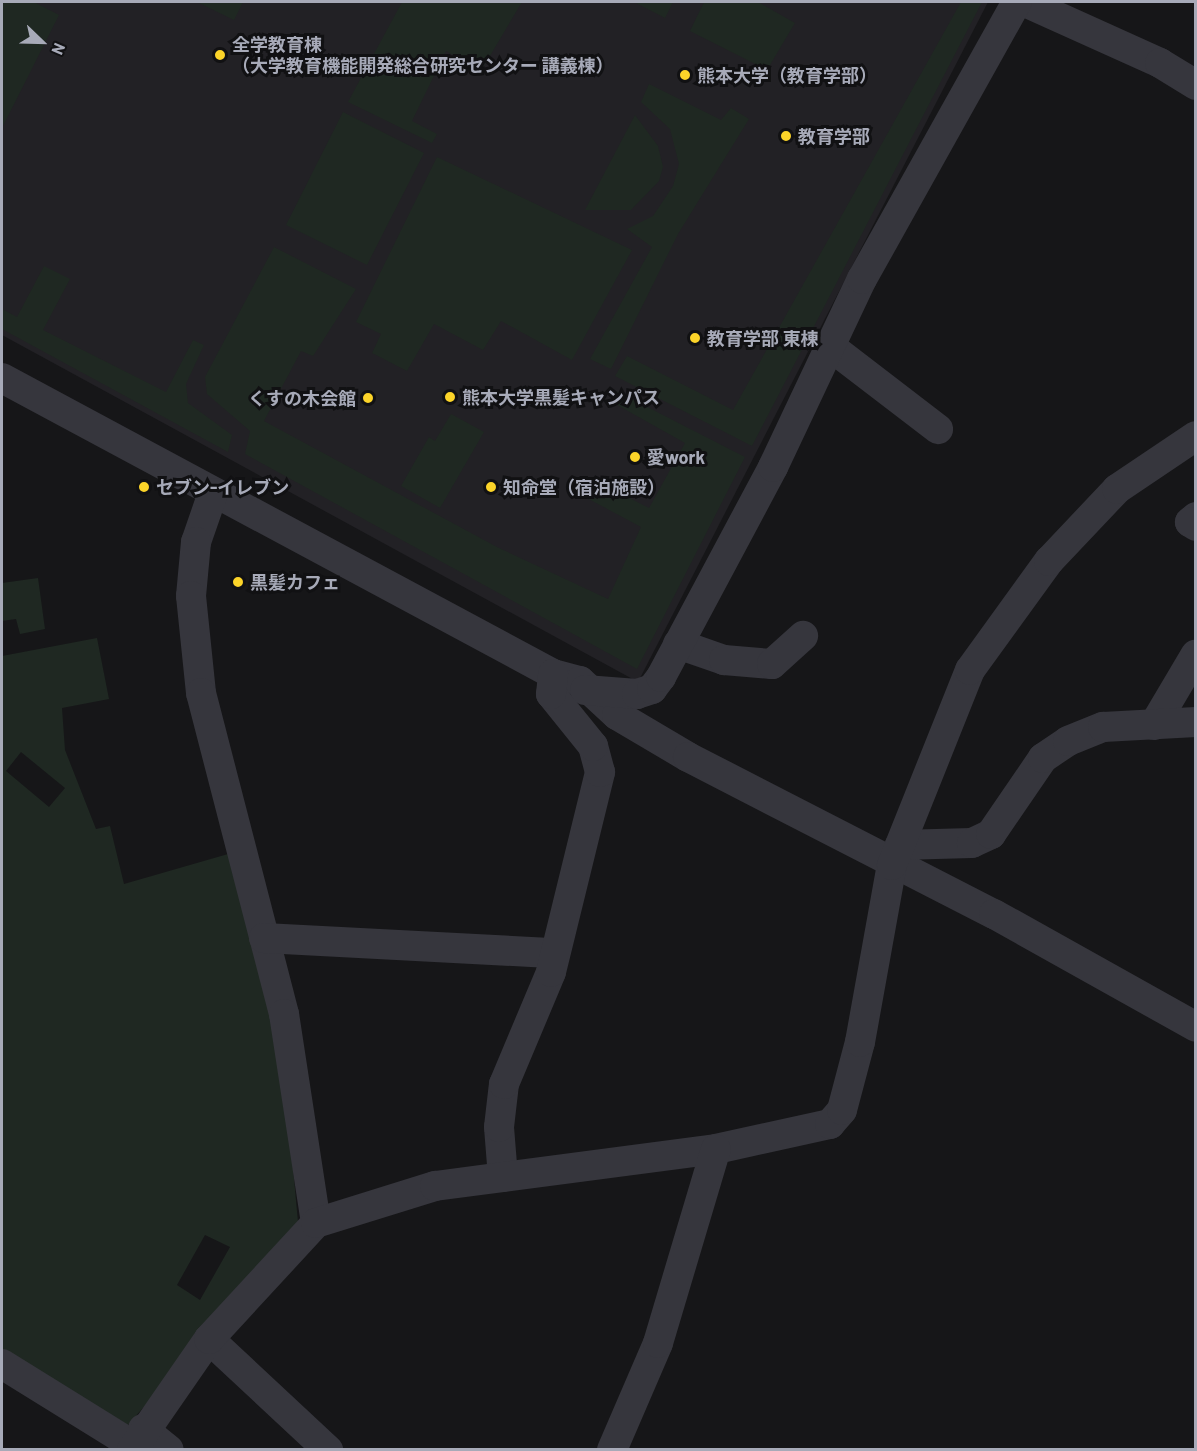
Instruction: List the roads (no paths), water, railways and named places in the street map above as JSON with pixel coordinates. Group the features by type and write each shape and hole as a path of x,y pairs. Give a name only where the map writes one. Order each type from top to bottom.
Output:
{"street":[{"path":"585,690 637,694 652,689 678,644 831,347 862,279 1017,2"},
{"path":"1025,2 1160,63 1196,85"},
{"path":"831,347 938,429"},
{"path":"2,378 553,674 580,681 585,690 688,757 896,855 994,914 1196,1027"},
{"path":"136,1441 209,1339 316,1223 435,1186 716,1149 830,1124 842,1110 860,1042 896,855 970,670 1049,561 1117,489 1196,436"},
{"path":"213,493 196,542 192,586 201,693 264,938 298,1085 316,1223"},
{"path":"1196,517 1190,522 1196,526"},
{"path":"678,644 724,660 772,664 803,636"},
{"path":"1154,725 1196,654"},
{"path":"503,1177 499,1127 504,1084 542,1001 600,772 593,746 551,694 553,674"},
{"path":"896,855 972,843 991,834 1043,758 1068,741 1103,728 1196,722"},
{"path":"264,938 555,952"},
{"path":"612,1449 656,1350 716,1149"},
{"path":"209,1339 328,1449"},
{"path":"2,1364 136,1441 169,1449"}],"place":[{"name":"全学教育棟 （大学教育機能開発総合研究センター 講義棟）","path":"220,55"},
{"name":"熊本大学（教育学部）","path":"685,75"},
{"name":"教育学部","path":"786,136"},
{"name":"教育学部 東棟","path":"695,338"},
{"name":"熊本大学黒髪キャンパス","path":"450,397"},
{"name":"くすの木会館","path":"368,398"},
{"name":"愛work","path":"635,457"},
{"name":"セブン-イレブン","path":"144,487"},
{"name":"知命堂（宿泊施設）","path":"491,487"},
{"name":"黒髪カフェ","path":"238,582"}]}
